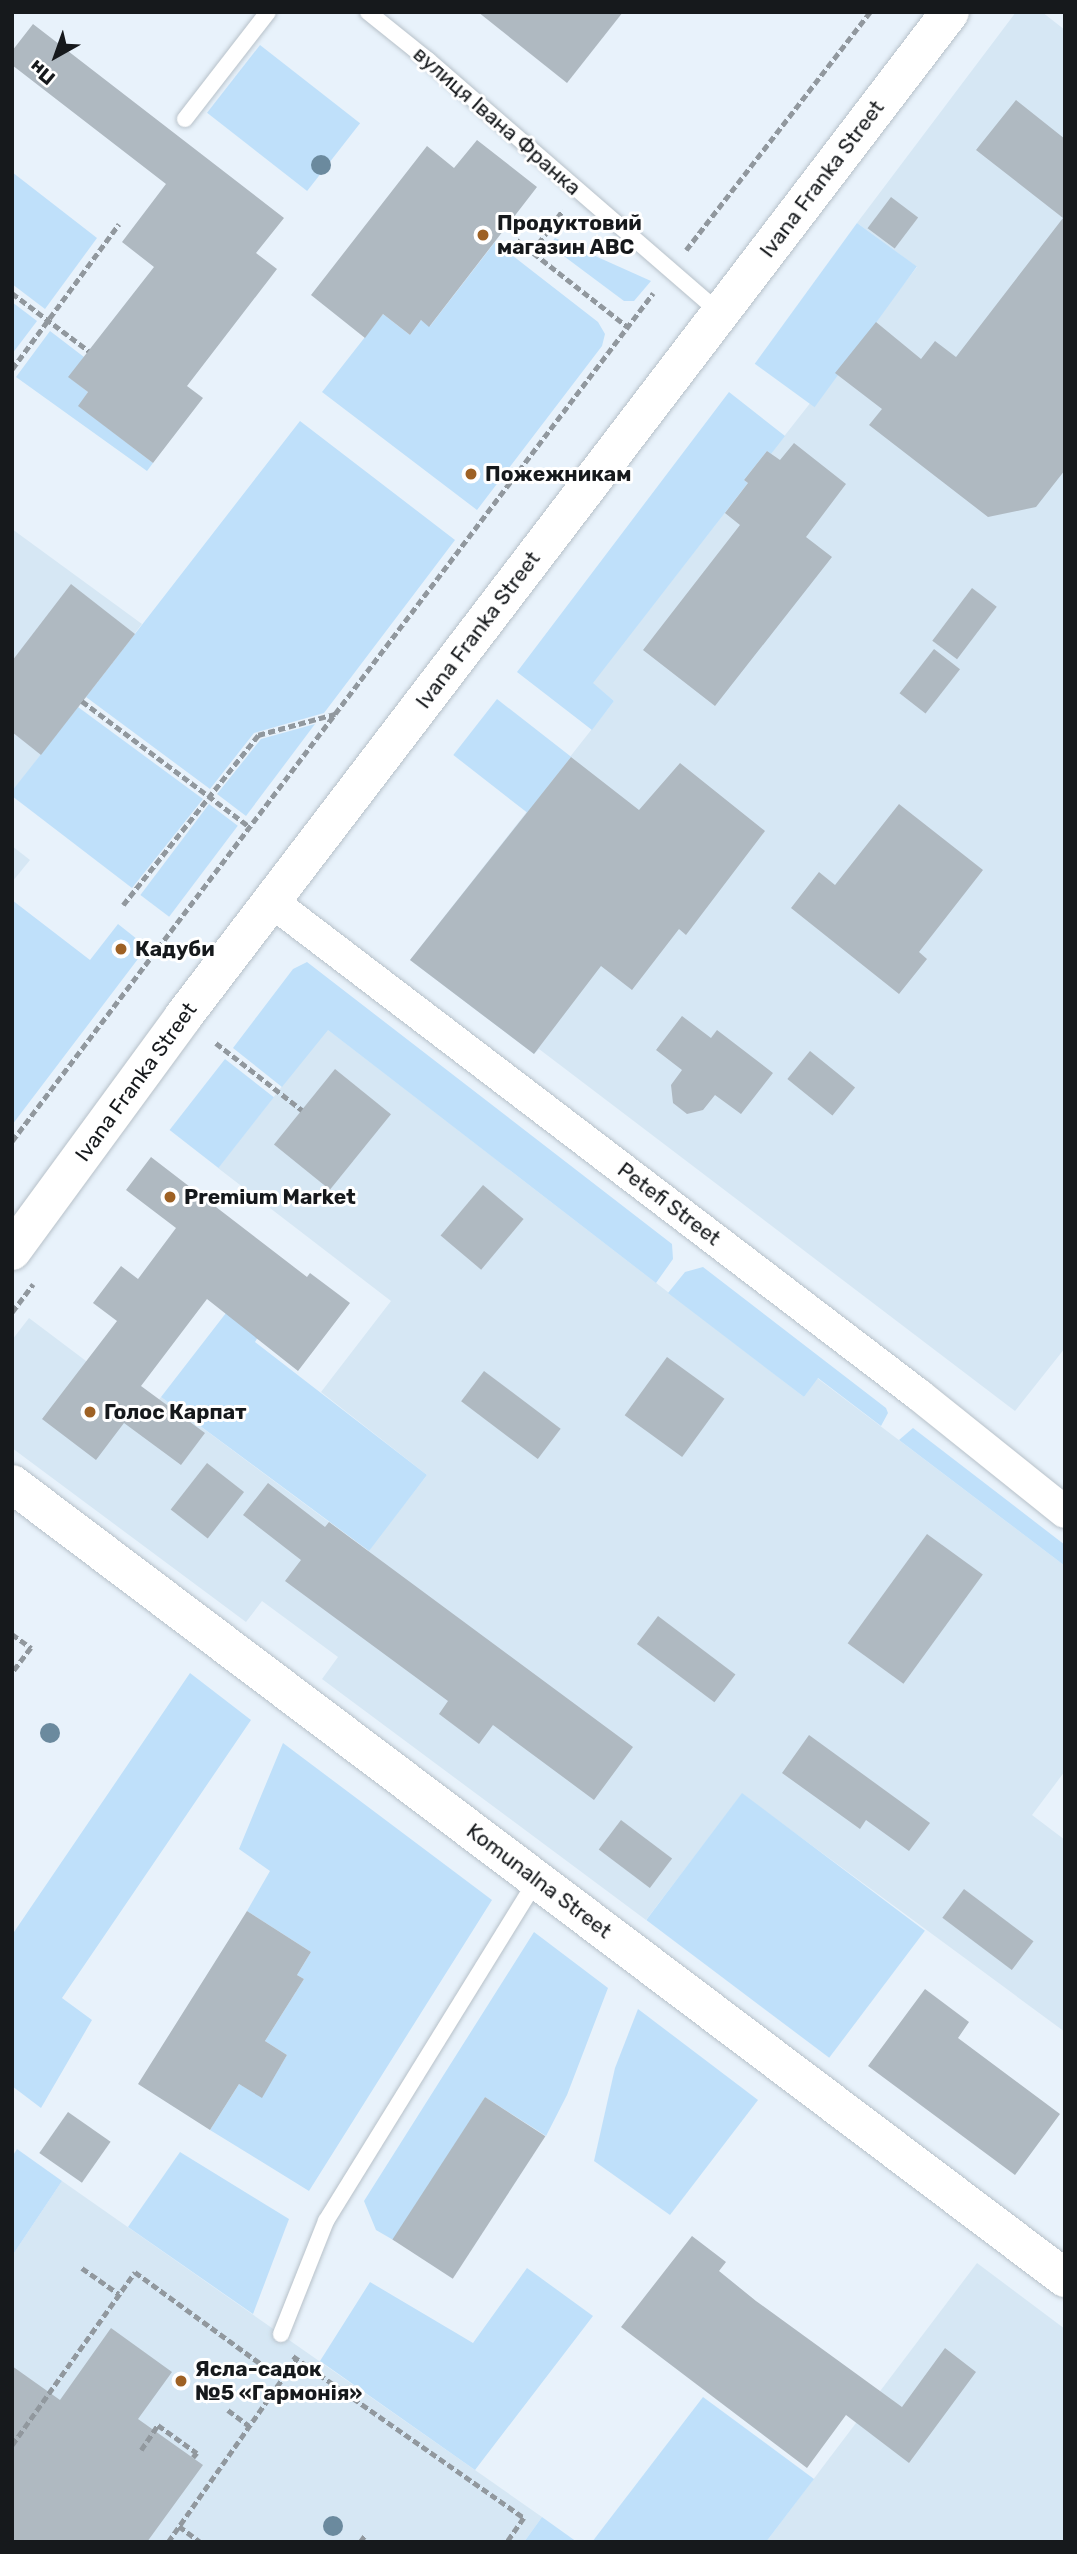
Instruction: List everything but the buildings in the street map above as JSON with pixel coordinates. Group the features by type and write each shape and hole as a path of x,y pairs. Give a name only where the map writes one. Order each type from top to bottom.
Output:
{"main road":[{"name":"Ivana Franka Street","path":"12,1251 271,901 950,12"},
{"name":"Komunalna Street","path":"12,1485 1065,2278"}],"street":[{"name":"Petefi Street","path":"271,901 919,1395 1065,1511"}],"lane":[{"path":"186,119 268,12"},
{"name":"вулиця Івана Франка","path":"368,12 428,60 719,313"},
{"path":"281,2334 326,2221 538,1879"}],"path":[{"path":"12,1141 670,271 870,12"},
{"path":"532,251 578,191"},
{"path":"12,369 119,223"},
{"path":"517,240 628,327"},
{"path":"12,293 89,351"},
{"path":"82,701 250,827"},
{"path":"123,905 258,735 335,714"},
{"path":"216,1043 302,1110"},
{"path":"12,1634 31,1648 12,1673"},
{"path":"82,2268 120,2294"},
{"path":"12,2445 135,2272 261,2364"},
{"path":"286,2351 524,2518 507,2542"},
{"path":"168,2542 296,2359"},
{"path":"228,2410 249,2426"},
{"path":"141,2450 158,2425 197,2453 193,2458"},
{"path":"179,2526 200,2542"},
{"path":"360,2542 365,2535"}],"shaded area":[{"path":"1016,12 1042,12 1065,30 1065,1348 1015,1411 539,1049 534,1054 410,960 614,701 592,683 748,483 744,480 767,451 771,453 917,267 857,223"},
{"path":"260,45 360,123 307,191 207,113"},
{"path":"12,172 97,238 45,309 12,284"},
{"path":"857,223 917,266 815,407 755,364"},
{"path":"555,238 651,281 634,301 624,301 549,245"},
{"path":"495,242 598,322 605,334 602,346 477,510 322,392 383,314 410,335 421,320 430,326"},
{"path":"12,302 37,321 12,354"},
{"path":"50,331 84,357 69,377 88,392 79,406 153,463 147,471 16,377"},
{"path":"729,392 785,436 771,454 767,451 744,480 748,483 593,683 614,701 592,730 517,672"},
{"path":"300,421 455,540 324,713 254,733 210,789 86,697"},
{"path":"12,529 142,624 12,792"},
{"path":"497,699 571,757 527,813 453,755"},
{"path":"78,707 203,799 132,888 12,796 12,791"},
{"path":"315,724 246,816 217,794 261,739"},
{"path":"209,804 238,826 169,917 140,895"},
{"path":"12,846 30,860 12,882"},
{"path":"12,900 90,960 118,924 147,947 12,1125"},
{"path":"307,962 672,1244 673,1259 656,1283 328,1030 282,1087 233,1048 293,969"},
{"path":"327,1029 804,1397 817,1378 1065,1566 1065,1771 1032,1815 1065,1840 1065,2032 742,1794 646,1920 322,1679 338,1657 262,1601 246,1622 12,1448 12,1340 29,1318 151,1410 161,1397 368,1551 427,1475 321,1392 391,1301 218,1168"},
{"path":"225,1059 274,1097 218,1168 170,1130"},
{"path":"703,1267 886,1408 888,1413 881,1426 818,1378 804,1397 668,1293 685,1272"},
{"path":"226,1313 258,1337 255,1342 427,1475 369,1551 161,1397"},
{"path":"913,1428 1065,1545 1065,1566 899,1440"},
{"path":"190,1673 251,1720 62,1998 92,2020 41,2108 12,2086 12,1935"},
{"path":"283,1743 492,1900 309,2191 210,2130 239,2084 262,2097 287,2055 265,2041 304,1979 297,1975 311,1952 247,1911 270,1871 239,1849"},
{"path":"742,1793 925,1931 829,2058 646,1920"},
{"path":"534,1932 608,1988 567,2095 546,2136 485,2097 395,2241 376,2230 364,2201"},
{"path":"638,2009 758,2100 670,2215 594,2161 615,2068"},
{"path":"17,2149 62,2181 12,2256 12,2157"},
{"path":"180,2152 289,2219 253,2314 128,2227"},
{"name":"Ясла-садок №5 «Гармонія»","path":"62,2181 542,2517 524,2542 12,2542 12,2256"},
{"path":"977,2263 1065,2329 1065,2542 766,2542"},
{"path":"527,2268 593,2316 475,2470 320,2361 370,2282 473,2343"},
{"path":"703,2397 814,2479 766,2542 592,2542"},
{"path":"542,2517 577,2542 524,2542"}],"place":[{"name":"Продуктовий магазин ABC","path":"483,235"},
{"name":"Пожежникам","path":"471,474"},
{"name":"Кадуби","path":"121,949"},
{"name":"Premium Market","path":"170,1197"},
{"name":"Голос Карпат","path":"90,1412"},
{"name":"Ясла-садок №5 «Гармонія»","path":"181,2381"}]}
